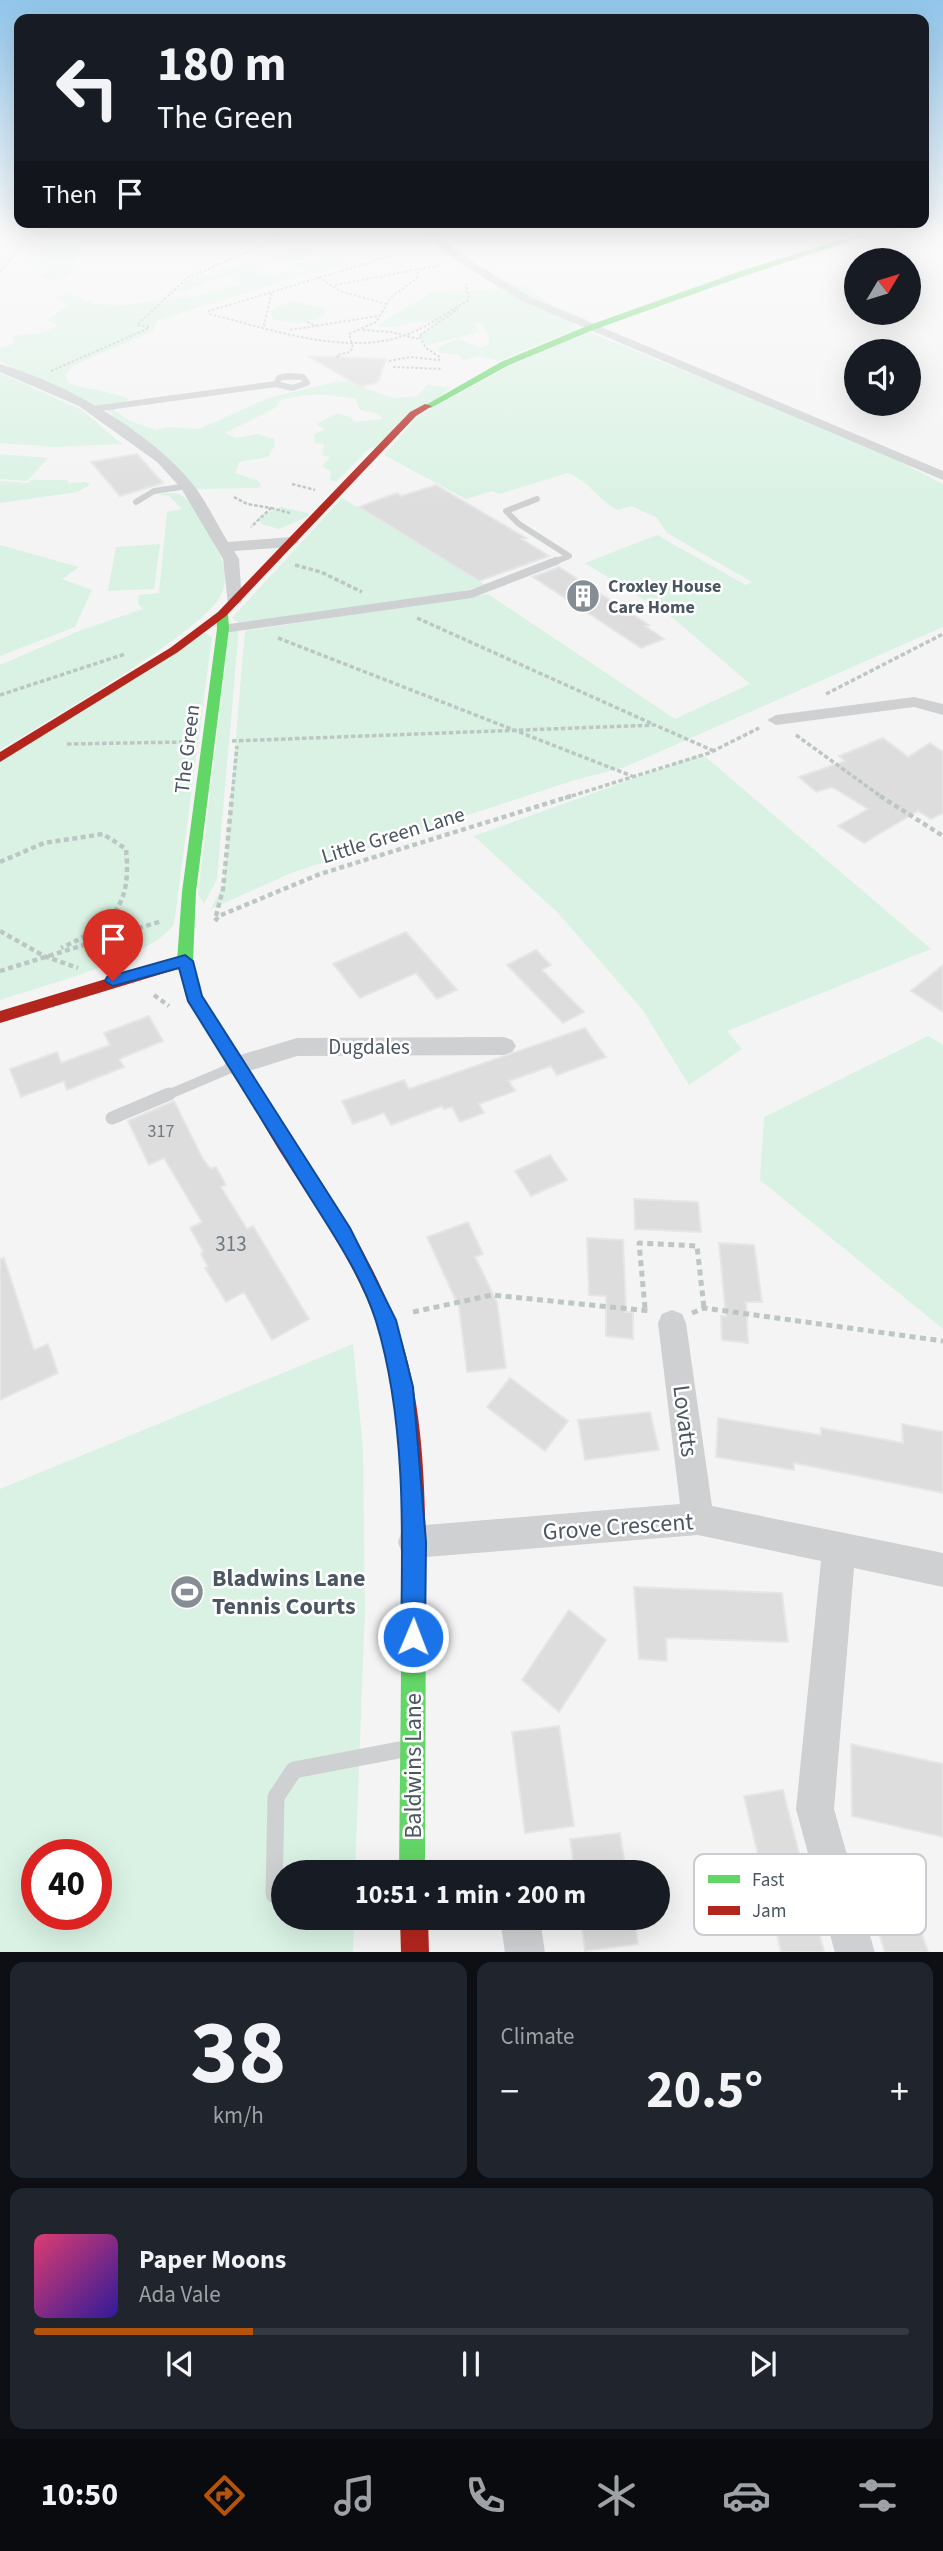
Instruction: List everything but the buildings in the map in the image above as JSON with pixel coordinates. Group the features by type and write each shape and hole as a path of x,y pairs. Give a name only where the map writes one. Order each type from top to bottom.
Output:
{"street":[{"path":"575,321 943,476"},
{"path":"0,758 222,621 234,601 413,414 504,364 609,321"},
{"path":"0,368 93,409 162,459 187,486 225,547 231,559 234,601"},
{"path":"225,547 291,542"},
{"name":"The Green","path":"185,961 187,919 222,621"},
{"path":"776,720 914,702 943,710"},
{"path":"0,1017 185,961"},
{"name":"Baldwins Lane","path":"185,961 194,997 343,1234 386,1320 403,1387 414,1542 412,1860"},
{"name":"Dugdales","path":"236,1066 298,1047 504,1046"},
{"name":"Lovatts","path":"672,1323 698,1519"},
{"name":"Grove Crescent","path":"414,1542 698,1519 943,1570"},
{"path":"828,1854 815,1809 839,1549"},
{"path":"414,1930 415,1952"},
{"path":"521,1930 524,1952"},
{"path":"850,1935 855,1952"}],"lane":[{"path":"93,409 276,384 292,388 302,386 307,380 288,376 279,378 276,384"},
{"path":"136,502 154,491 187,486"},
{"path":"222,621 248,627 471,594 569,556 519,524 506,511 537,499"},
{"path":"112,1118 236,1066"},
{"path":"275,1860 276,1797 294,1770 412,1747"}],"path":[{"path":"30,380 149,327 137,325 141,321"},
{"path":"242,321 349,341 400,336 429,321"},
{"path":"264,326 265,321"},
{"path":"286,331 348,321"},
{"path":"418,339 441,321"},
{"path":"307,322 319,326"},
{"path":"367,341 376,322"},
{"path":"338,358 337,355 350,352 353,347 349,334 376,322"},
{"path":"359,330 374,330 418,339 426,348 440,356 439,360 411,357 389,361"},
{"path":"393,367 442,369"},
{"path":"225,547 271,508 247,504 234,497"},
{"path":"274,559 321,572 714,751"},
{"path":"248,627 518,731"},
{"path":"0,695 128,653"},
{"path":"776,720 861,784 943,836"},
{"path":"21,744 209,741 655,725"},
{"path":"185,961 219,916 238,728"},
{"name":"Little Green Lane","path":"219,916 320,874 634,776 518,731"},
{"path":"0,862 44,843 103,834 126,849 131,878 120,910 93,934 44,956"},
{"path":"0,971 163,921 219,916"},
{"path":"0,931 44,956 113,981"},
{"path":"144,989 168,1004 174,1014"},
{"path":"645,1308 639,1243 697,1246 704,1308"}],"green space":[{"path":"50,321 158,321 153,331 72,366 65,375 68,383 129,399 114,410 130,421 156,430 169,427 199,429 271,397 335,382 354,381 367,389 393,398 417,396 427,385 451,387 384,445 370,448 336,482 330,480 331,472 322,466 330,457 322,455 324,444 315,443 314,434 325,430 317,424 337,413 351,417 354,422 383,419 378,414 360,410 355,399 318,395 280,401 277,407 225,433 236,438 257,434 274,439 275,445 268,457 239,462 235,473 257,480 261,485 258,488 193,489 160,458 161,452 103,408 0,362 0,348 13,344 14,336 44,332 57,326"},
{"path":"384,321 572,321 577,329 498,361 480,356 464,360 457,354 440,353 437,347 459,339 480,348 488,345 490,341 482,323 474,323 480,332 427,345 418,335 434,328 435,323 376,326"},
{"path":"588,332 865,444 943,484 943,627 625,767 575,780 291,873 211,909 223,886 245,631 488,594 675,719 750,684 673,618 585,563 657,535 746,585 752,582 667,533 656,517 631,506 618,510 568,473 499,494 492,491 466,499 384,455 417,417 509,366"},
{"path":"0,373 82,410 122,444 57,447 0,443"},
{"path":"0,454 48,458 27,481 0,479"},
{"path":"31,480 67,480 69,483 86,482 90,485 77,492 0,503 0,481 28,483"},
{"path":"176,493 192,505 217,549 225,577 222,593 210,609 188,629 157,652 0,750 0,665 79,631 143,609 138,604 139,595 159,593 167,512 182,509 169,496 156,494"},
{"path":"342,498 485,585 455,593 240,624 232,618"},
{"path":"281,507 308,513 309,516 279,529 261,524 259,517"},
{"path":"160,544 154,589 108,591 116,547"},
{"path":"0,545 79,567 62,579 92,590 75,627 0,656"},
{"path":"239,627 217,879 204,904 198,894 229,633"},
{"path":"205,633 212,637 174,924 162,936 120,959 0,1000 0,758"},
{"path":"702,754 931,949 727,1031 742,1049 689,1085 642,1009 558,913 474,836"},
{"path":"928,1036 943,1045 943,1329 760,1180 764,1117"},
{"path":"353,1344 363,1450 365,1607 355,1860 271,1860 271,1930 354,1930 353,1952 0,1952 0,1489"}],"traffic: fast":[{"path":"428,406 504,364 609,321"},
{"path":"222,614 223,629 189,892 185,961 194,997 263,1107"},
{"path":"412,1860 414,1575"}],"traffic: jam":[{"path":"0,758 174,650 222,614 413,414 428,406"},
{"path":"0,1017 185,961"},
{"path":"263,1107 347,1240 385,1319 403,1390 408,1427 414,1575"},
{"path":"414,1930 415,1952"}],"place":[{"name":"Croxley House Care Home","path":"583,596"},
{"name":"Bladwins Lane Tennis Courts","path":"187,1592"}],"route":[{"path":"113,981 185,961 194,997 343,1234 372,1289 386,1320 403,1387 414,1542 413,1637"}]}
